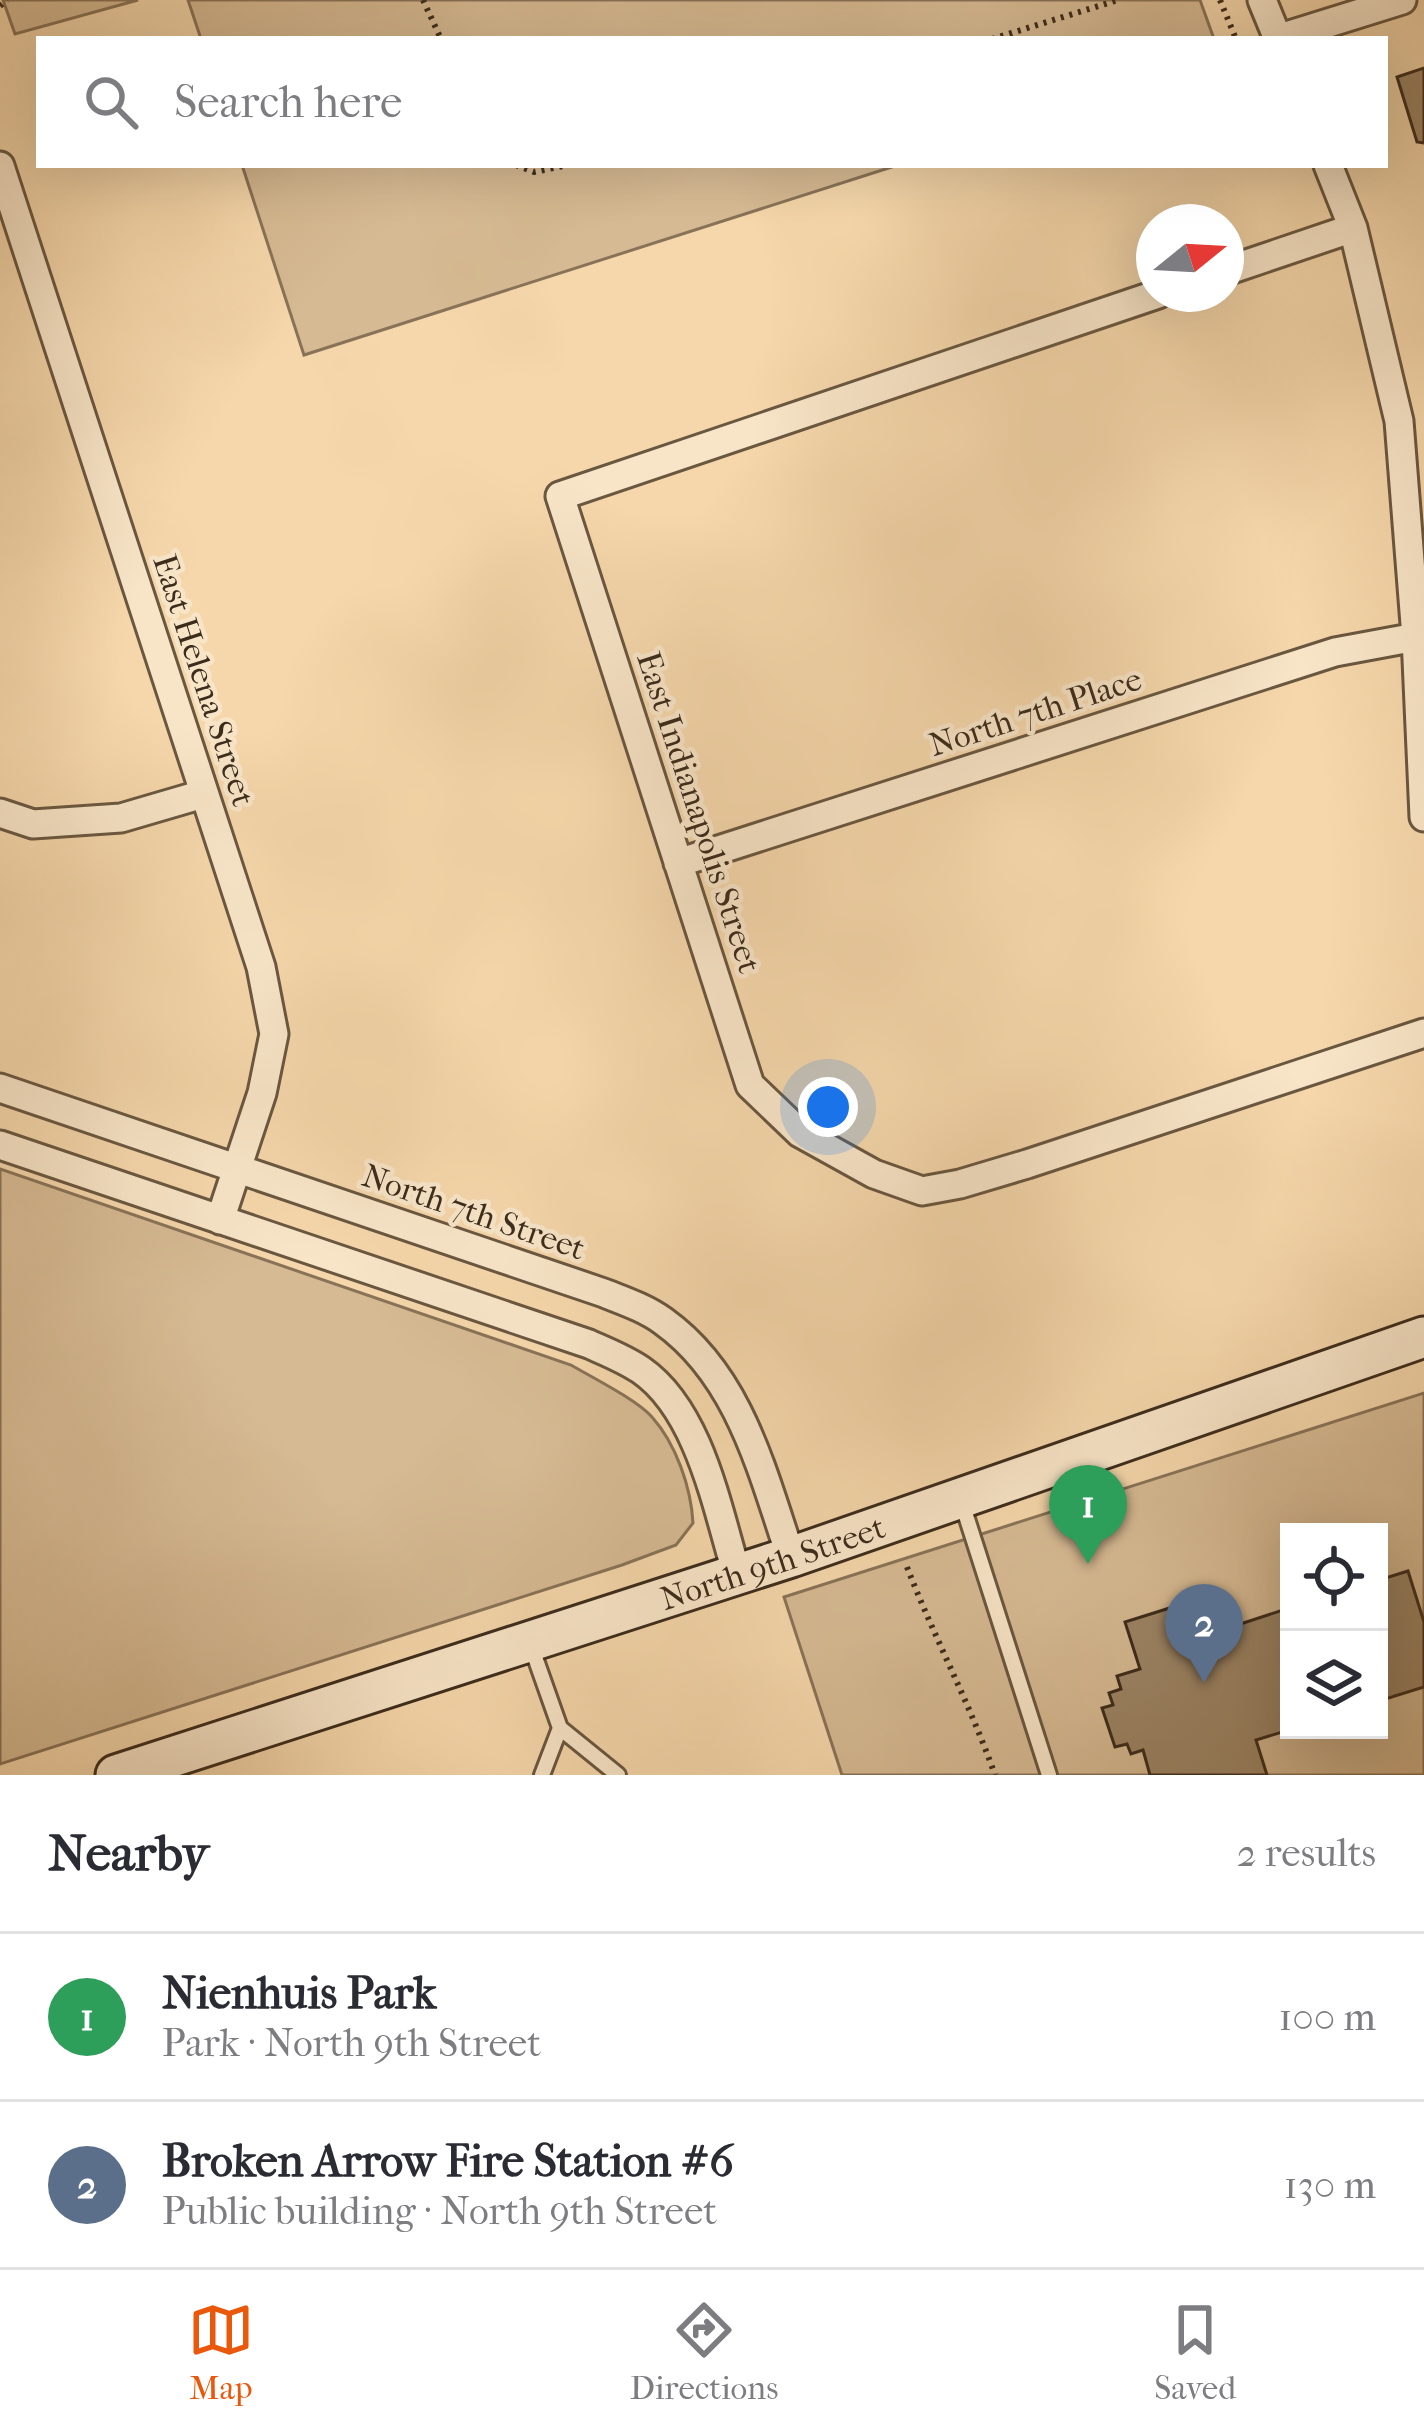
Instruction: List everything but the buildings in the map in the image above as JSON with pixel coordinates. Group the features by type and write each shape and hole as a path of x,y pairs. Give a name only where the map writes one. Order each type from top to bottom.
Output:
{"main road":[{"name":"North 9th Street","path":"116,1775 791,1557 1424,1337"}],"street":[{"path":"1262,0 1277,36"},
{"path":"1288,36 1402,0"},
{"path":"1329,168 1353,228 1412,417 1424,818"},
{"name":"East Helena Street","path":"2,181 261,967 274,1034 262,1093 220,1220"},
{"path":"1244,265 1353,228"},
{"name":"East Indianapolis Street","path":"1136,301 560,496 750,1085 800,1132 874,1174 922,1191 1027,1164 1424,1033"},
{"name":"North 7th Place","path":"678,863 1335,652 1416,637"},
{"path":"0,813 33,824 121,818 203,794"},
{"name":"North 7th Street","path":"0,1088 604,1293 659,1318 701,1356 726,1388 750,1438 791,1557"},
{"path":"0,1145 590,1344 643,1371 678,1409 690,1432 737,1574"}],"lane":[{"path":"961,1498 1049,1775"},
{"path":"530,1643 560,1728 618,1775"},
{"path":"542,1775 560,1728"}],"path":[{"path":"0,6 7,0"},
{"path":"423,0 440,36"},
{"path":"1082,12 1089,0"},
{"path":"1002,36 1120,0"},
{"path":"1220,0 1235,36"},
{"path":"524,168 534,172 553,168"},
{"path":"907,1567 994,1775"}],"shaded area":[{"path":"3,0 138,0 15,34"},
{"path":"188,0 1200,0 1213,36 200,36"},
{"path":"243,168 889,168 304,355"},
{"path":"0,1169 571,1365 636,1404 661,1428 681,1467 693,1523 676,1545 622,1565 0,1764"},
{"path":"1424,1393 1424,1775 842,1775 784,1597"}],"place":[{"name":"Nienhuis Park","path":"1088,1564"},
{"name":"Broken Arrow Fire Station #6","path":"1204,1683"}]}
